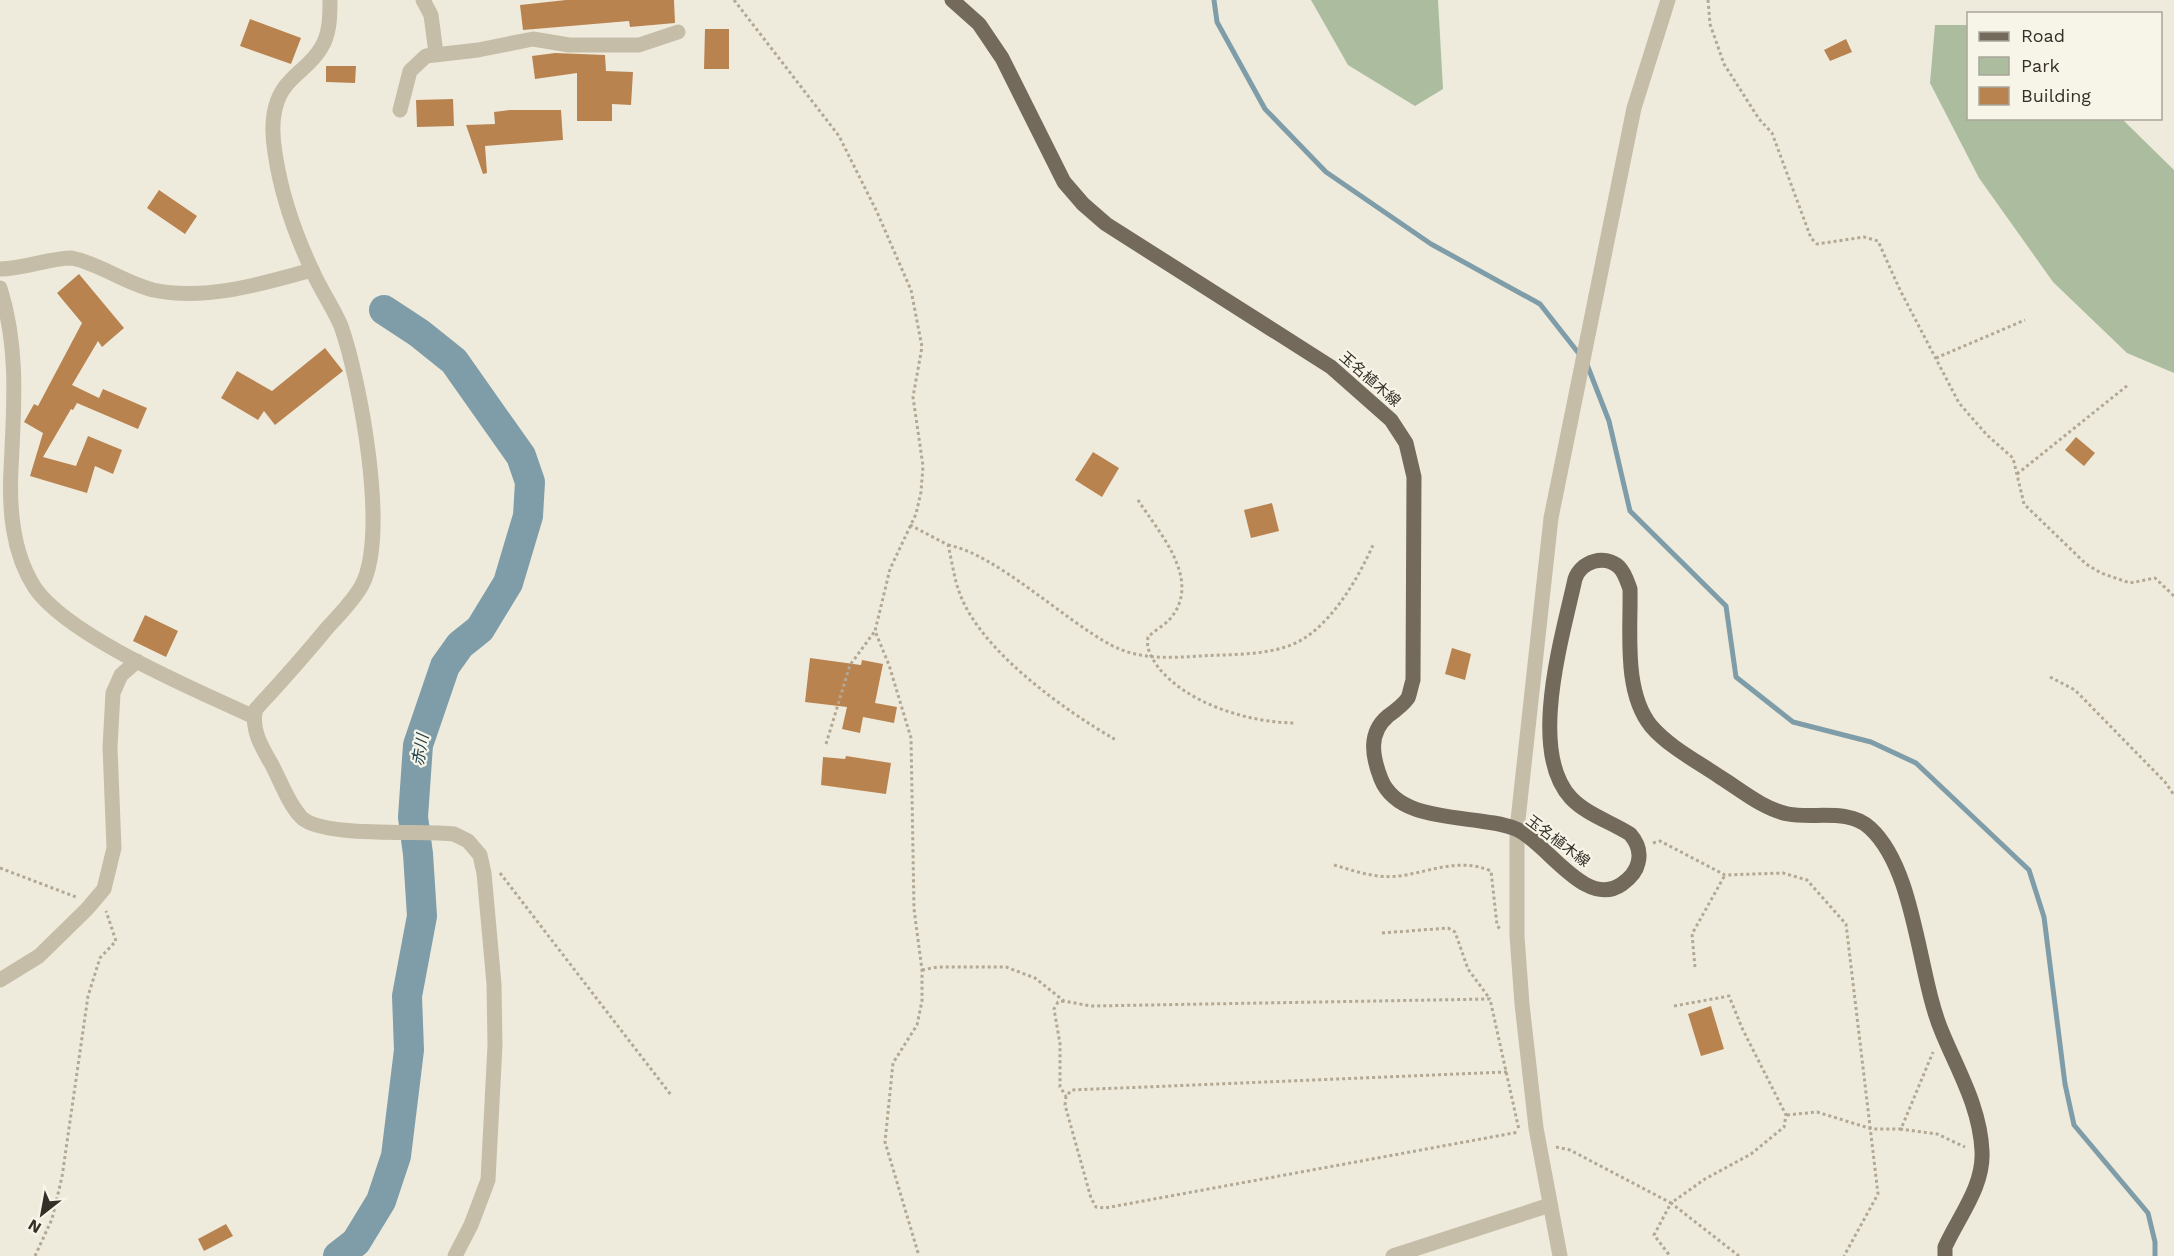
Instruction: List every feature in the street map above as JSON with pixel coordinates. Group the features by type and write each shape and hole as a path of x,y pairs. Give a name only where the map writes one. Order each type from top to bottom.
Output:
{"main road":[{"name":"玉名植木線","path":"952,0 979,24 1002,58 1064,182 1083,204 1106,224 1331,367 1391,420 1406,443 1414,477 1413,680 1408,698 1381,723 1375,733 1372,746 1381,778 1387,790 1406,804 1445,816 1517,829 1581,881 1598,890 1618,886 1632,875 1639,862 1638,847"},
{"path":"1638,847 1630,834 1571,798 1558,781 1551,745 1551,713 1557,663 1575,579 1580,569 1599,559 1611,561 1621,568 1630,589 1634,684 1639,704 1653,728 1704,766 1765,806 1805,817 1853,818 1869,826 1884,842 1908,904 1941,1031 1972,1101 1982,1157 1978,1183 1949,1239 1945,1256"}],"street":[{"path":"330,0 327,37 311,61 287,83 280,93 272,122 274,154 282,185 312,270 340,325 353,371 366,446 373,526 370,563 362,585 348,605 256,709 254,717 262,747 292,805 301,818 311,825 331,830 454,834 468,841 480,855 489,919 494,984 495,1045 490,1164 482,1199 455,1256"},
{"path":"423,0 431,15 436,53"},
{"path":"1560,1256 1538,1136 1517,936 1517,829 1551,518 1565,440 1634,108 1668,0"},
{"path":"400,110 410,71 426,56 436,53 478,50 533,39 569,45 639,45 678,32"},
{"path":"0,269 16,269 59,258 72,258 154,290 185,292 237,288 312,270"},
{"path":"0,288 13,335 15,382 6,530 36,589 64,615 137,661 254,717"},
{"path":"0,980 39,956 91,905 110,874 114,848 110,747 113,693 121,675 137,661"},
{"path":"1393,1256 1550,1204"}],"path":[{"path":"734,0 839,135 877,212 911,290 922,347 913,397 923,466 921,492 910,525 890,569 875,631 850,665 826,744"},
{"path":"1708,0 1710,24 1724,64 1760,119 1772,133 1810,238 1817,244 1864,237 1878,241 1959,403 1987,435 2013,458 2024,504 2086,564 2101,573 2130,583 2156,578 2174,596"},
{"path":"1936,358 2025,320"},
{"path":"2017,474 2128,385"},
{"path":"1138,500 1172,552 1184,582 1180,602 1169,620 1148,637 1146,645 1151,657 1184,693 1203,702 1255,718 1296,723"},
{"path":"910,525 948,545 961,547 999,569 1072,622 1112,645 1132,655 1151,657 1264,652 1292,645 1311,632 1336,607 1359,576 1373,544"},
{"path":"948,545 960,594 974,621 1035,684 1074,716 1116,740"},
{"path":"875,631 889,665 911,738 914,909 922,970 922,1001 917,1025 893,1063 885,1142 919,1256"},
{"path":"2050,676 2075,690 2174,795"},
{"path":"1638,847 1660,842 1725,875 1783,873 1807,880 1846,924 1878,1194 1844,1256"},
{"path":"480,855 487,856 670,1095"},
{"path":"1334,864 1375,876 1398,876 1433,867 1481,866 1491,871 1497,925 1503,933 1517,936"},
{"path":"0,868 64,891 107,912 116,941 100,958 88,996 62,1177 52,1219 35,1256"},
{"path":"1695,967 1692,934 1725,875"},
{"path":"1382,933 1448,928 1455,932 1468,969 1490,999 1519,1132"},
{"path":"922,970 938,968 1014,969 1035,978 1064,1001"},
{"path":"1670,1256 1654,1235 1671,1203 1705,1179 1751,1154 1784,1127 1786,1115 1742,1028 1729,996 1674,1006"},
{"path":"1490,999 1091,1006 1058,1002 1054,1009 1060,1044 1060,1086 1066,1096 1065,1105 1091,1198 1096,1207 1105,1208 1519,1132 1538,1136 1570,1150 1671,1203 1739,1256"},
{"path":"1897,1129 1901,1129 1941,1031"},
{"path":"1066,1096 1072,1090 1507,1072"},
{"path":"1786,1115 1817,1112 1872,1130 1897,1129 1937,1134 1982,1157"}],"green space":[{"path":"1311,0 1438,0 1443,89 1415,106 1348,65"},
{"path":"1935,25 1967,25 1967,120 2123,120 2174,170 2174,373 2127,353 2053,282 1979,178 1930,83"}],"building":[{"path":"566,0 674,0 675,23 630,27 629,21 523,30 520,5"},
{"path":"250,19 301,38 291,64 240,46"},
{"path":"705,29 729,29 729,69 704,69"},
{"path":"1846,39 1852,52 1830,61 1824,50"},
{"path":"555,53 605,55 606,71 633,72 631,105 612,104 612,121 577,121 577,73 535,79 532,56"},
{"path":"326,66 356,66 355,83 326,82"},
{"path":"453,99 454,126 417,127 416,100"},
{"path":"561,110 563,140 485,146 487,173 483,174 466,125 495,124 494,112"},
{"path":"159,190 197,216 185,234 147,208"},
{"path":"79,274 124,328 102,347 98,341 72,385 99,398 103,389 147,408 138,429 77,403 73,410 71,409 43,457 76,466 88,436 122,450 113,474 95,466 87,493 30,476 43,433 24,422 34,404 38,406 82,323 57,293"},
{"path":"325,348 343,371 275,425 264,411 258,420 221,398 237,371 272,391"},
{"path":"2076,437 2095,453 2084,466 2065,450"},
{"path":"1093,452 1119,468 1102,497 1075,480"},
{"path":"1272,503 1279,531 1251,538 1244,510"},
{"path":"145,615 178,631 166,657 133,641"},
{"path":"1452,648 1471,654 1465,680 1445,674"},
{"path":"810,658 861,665 862,660 883,664 875,703 897,707 894,723 863,717 860,733 842,729 847,707 805,702"},
{"path":"846,756 891,763 886,794 821,785 823,757 845,759"},
{"path":"1711,1006 1724,1049 1701,1056 1688,1014"},
{"path":"226,1224 233,1236 204,1251 198,1239"}],"waterway":[{"path":"1214,0 1217,22 1265,109 1326,172 1431,244 1540,304 1580,355"},
{"name":"赤川","path":"338,1256 356,1242 381,1201 396,1156 409,1050 407,996 422,916 413,817 418,745 445,666 460,645 480,629 508,583 528,516 530,482 521,456 454,361 419,333 384,310"},
{"path":"1586,362 1609,421 1630,511 1726,606 1736,677 1793,722 1871,742 1916,763 2029,870 2044,917 2065,1084 2074,1125 2148,1213 2155,1242 2155,1256"}]}
